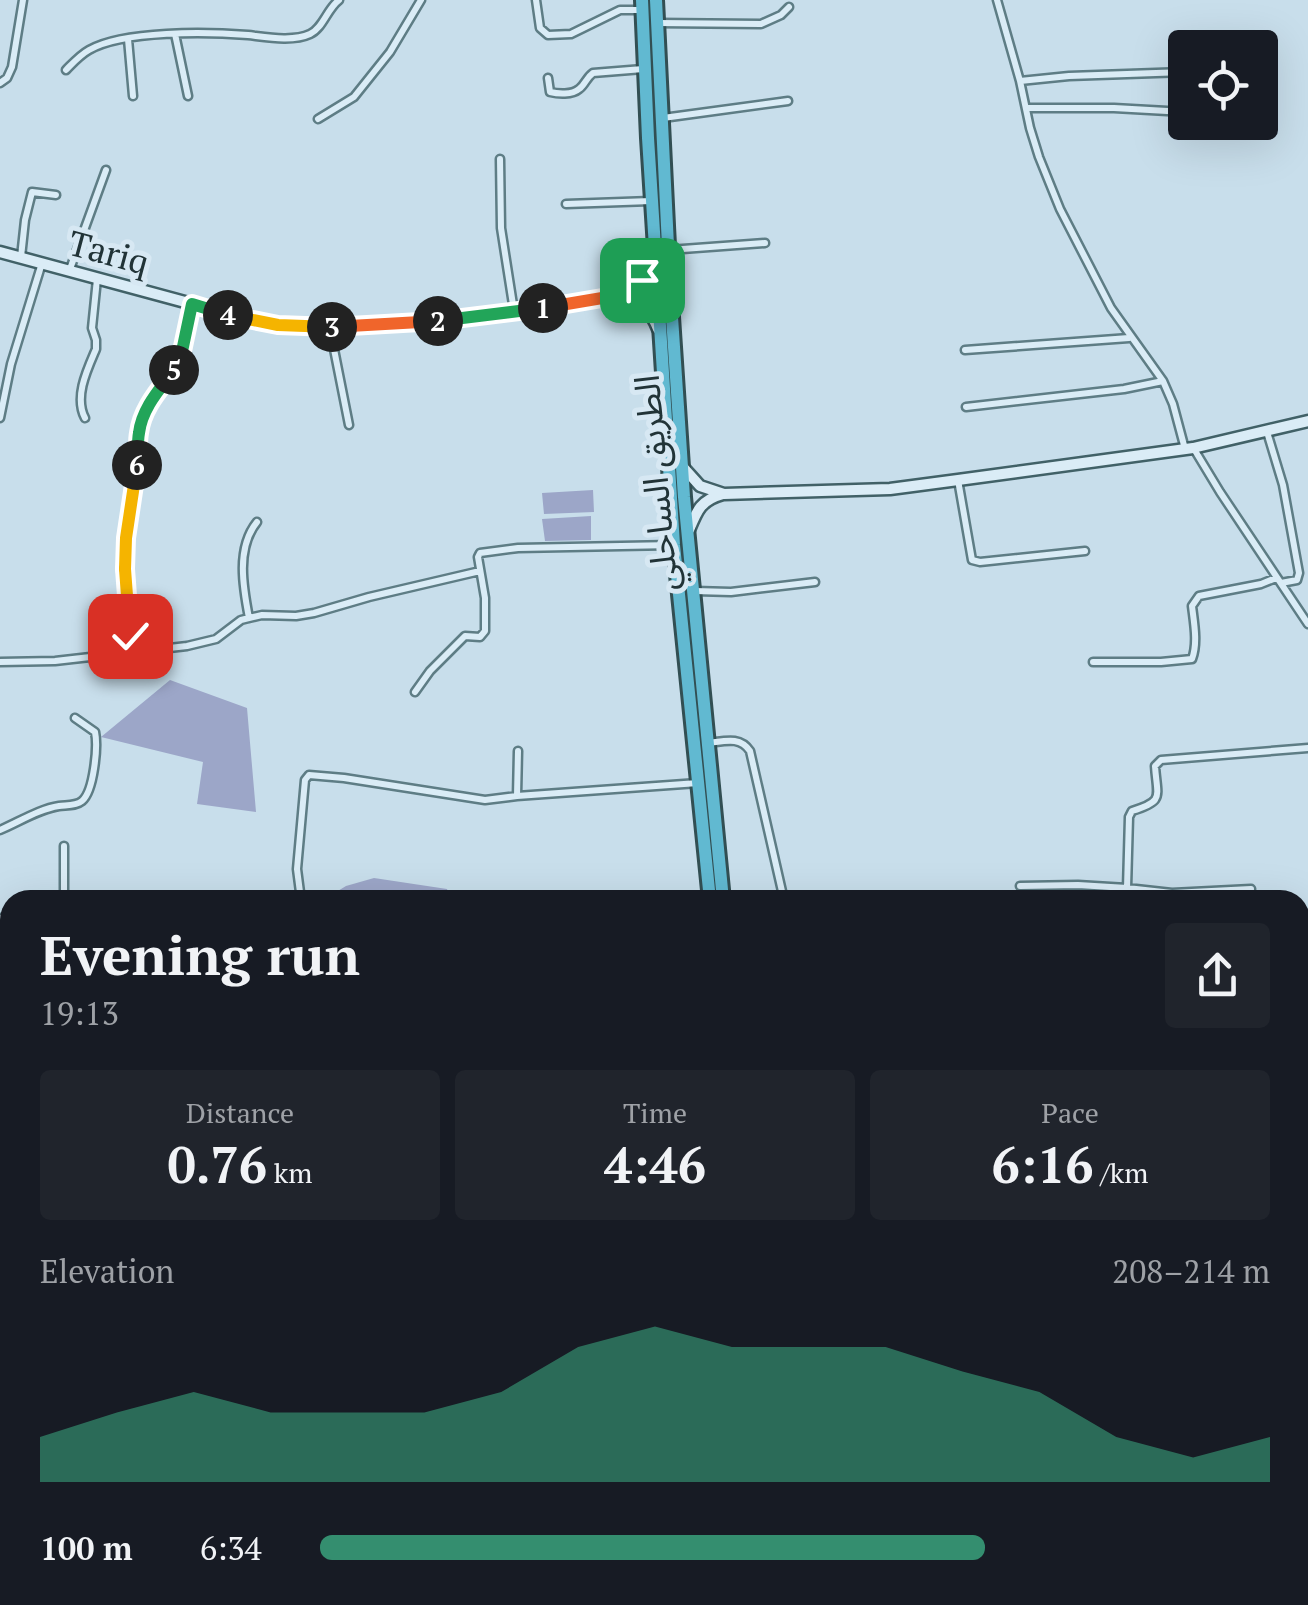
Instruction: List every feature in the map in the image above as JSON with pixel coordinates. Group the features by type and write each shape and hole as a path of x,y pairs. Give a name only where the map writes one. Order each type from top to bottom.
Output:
{"highway":[{"name":"الطريق الساحلي","path":"656,0 662,118 660,336 674,545 709,890"},
{"name":"الطريق الساحلي","path":"642,5 652,201 662,252 722,890"}],"main road":[{"name":"Tariq","path":"0,252 258,322 330,328 415,323 620,295"},
{"path":"620,295 642,280 662,252"},
{"path":"620,295 643,306 654,319 660,336"},
{"path":"688,532 700,505 724,494 890,489 1189,448 1308,421"},
{"path":"682,466 700,486 724,494"}],"street":[{"path":"0,83 12,66 23,0"},
{"path":"66,70 92,48 128,39 210,32 278,38 306,36 314,32 339,0"},
{"path":"318,119 354,97 390,52 421,0"},
{"path":"536,0 540,28 548,35 571,34 620,10 642,5"},
{"path":"997,0 1039,157 1060,209 1111,308 1163,381 1189,448 1308,624"},
{"path":"656,22 761,24 789,7"},
{"path":"175,34 188,96"},
{"path":"128,39 134,96"},
{"path":"548,78 550,92 556,94 582,88 593,73 644,69"},
{"path":"1020,80 1168,73"},
{"path":"662,118 788,100"},
{"path":"1026,108 1168,112"},
{"path":"500,159 501,228 514,311"},
{"path":"70,270 106,170"},
{"path":"20,258 32,192 56,195"},
{"path":"566,204 652,201"},
{"path":"662,252 765,243"},
{"path":"0,418 11,364 42,262"},
{"path":"85,418 79,407 96,349 92,328 98,278"},
{"path":"132,651 124,556 140,428 149,404 181,356 192,304"},
{"path":"330,328 348,425"},
{"path":"965,350 1131,338"},
{"path":"966,406 1124,389 1163,381"},
{"path":"1093,662 1192,659 1192,606 1199,596 1297,580 1283,485 1266,432"},
{"path":"958,480 972,560 1085,551"},
{"path":"249,618 244,558 248,535 257,522"},
{"path":"415,692 430,670 465,636 483,635 486,616 478,554 518,548 674,545"},
{"path":"0,662 55,661 202,643 216,639 240,620 314,613 480,570"},
{"path":"694,590 731,592 815,582"},
{"path":"0,830 42,810 80,803 85,798 96,732 75,718"},
{"path":"706,743 738,740 750,751 782,890"},
{"path":"1127,888 1128,817 1155,800 1158,762 1308,748"},
{"path":"517,796 518,751"},
{"path":"300,890 297,868 305,780 309,775 485,800 699,782"},
{"path":"64,846 64,890"},
{"path":"1020,886 1142,890"},
{"path":"1235,890 1251,889"}],"shaded area":[{"path":"593,490 594,512 544,514 542,493"},
{"path":"591,516 591,540 545,541 542,519"},
{"path":"170,680 247,708 256,812 197,804 203,762 101,737"},
{"path":"374,878 447,890 339,890"}],"route":[{"path":"130,636 124,556 138,438 149,404 181,356 192,304 278,325 382,326 620,295 642,280"}]}
